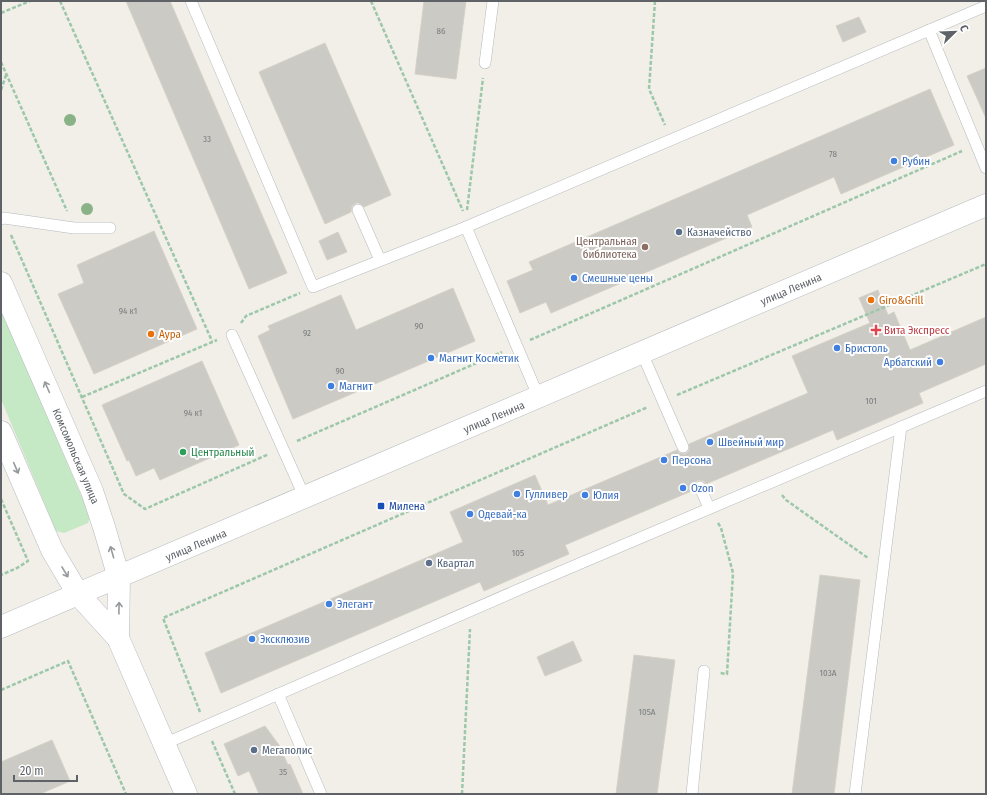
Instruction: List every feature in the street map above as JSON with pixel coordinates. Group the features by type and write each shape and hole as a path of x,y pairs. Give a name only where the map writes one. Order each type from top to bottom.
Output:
{"main road":[{"name":"улица Ленина","path":"1,627 119,578 986,205"},
{"name":"Комсомольская улица","path":"1,283 92,491 104,527 119,578 118,638"},
{"name":"Комсомольская улица","path":"1,432 46,538 78,594 118,638 186,794"}],"lane":[{"path":"191,1 313,287 380,260 466,222 671,140 986,6"},
{"path":"485,63 493,1"},
{"path":"930,30 986,168"},
{"path":"358,210 380,260"},
{"path":"2,219 74,228 110,228"},
{"path":"466,222 539,398"},
{"path":"232,335 305,498"},
{"path":"642,353 683,447"},
{"path":"164,744 471,610 986,391"},
{"path":"855,794 901,427"},
{"path":"700,487 709,508"},
{"path":"692,794 704,671"},
{"path":"278,694 321,794"}],"path":[{"path":"1,13 30,1"},
{"path":"60,1 212,341"},
{"path":"371,1 466,222"},
{"path":"655,1 649,89 671,140"},
{"path":"1,62 74,228"},
{"path":"466,222 485,63"},
{"path":"1,90 6,75"},
{"path":"2,219 124,494 145,509 976,144"},
{"path":"235,794 163,618 663,401 986,264"},
{"path":"82,397 212,341 232,335 246,316 313,287"},
{"path":"772,482 786,500 884,569"},
{"path":"1,499 28,561 1,575"},
{"path":"704,671 727,674 733,573 721,528 709,508"},
{"path":"462,794 471,610"},
{"path":"1,690 68,661 126,794"}],"green space":[{"path":"1,309 90,516 88,523 64,533 56,531 1,399"}],"building":[{"path":"126,1 170,1 287,273 249,289"},
{"path":"424,1 466,1 456,79 415,74"},
{"path":"859,17 866,32 843,42 836,26"},
{"path":"325,43 391,195 364,207 359,203 356,203 352,206 351,212 325,224 259,72"},
{"path":"986,68 986,118 967,76"},
{"path":"930,89 954,145 841,194 834,177 747,215 752,227 551,313 546,302 520,313 507,281 533,270 529,262"},
{"path":"154,231 197,329 94,374 58,294 84,283 77,265"},
{"path":"338,232 347,252 327,260 319,241"},
{"path":"453,288 475,341 293,419 258,336 270,330 268,326 341,295 356,330"},
{"path":"878,290 888,315 894,312 910,350 986,317 986,364 919,393 923,403 837,440 833,430 706,484 704,481 698,480 694,483 694,490 565,545 569,554 484,591 480,582 221,693 205,653 463,542 450,512 535,475 548,505 677,450 679,453 685,454 689,451 689,444 808,393 792,356 870,323 859,298"},
{"path":"202,361 239,445 160,480 154,468 136,476 129,460 127,461 102,405"},
{"path":"820,575 860,580 834,794 792,794"},
{"path":"573,641 582,661 545,676 537,657"},
{"path":"634,655 675,660 657,794 616,794"},
{"path":"265,726 279,745 288,765 290,764 303,794 259,794 249,771 238,776 224,744"},
{"path":"52,740 70,781 40,794 1,794 1,762"}],"place":[{"name":"Рубин","path":"894,161"},
{"name":"Казначейство","path":"679,232"},
{"name":"Центральная библиотека","path":"645,247"},
{"name":"Смешные цены","path":"574,278"},
{"name":"Giro&Grill","path":"871,300"},
{"name":"Вита Экспресс","path":"876,330"},
{"name":"Аура","path":"151,334"},
{"name":"Бристоль","path":"837,348"},
{"name":"Магнит Косметик","path":"431,358"},
{"name":"Арбатский","path":"940,362"},
{"name":"Магнит","path":"331,386"},
{"name":"Швейный мир","path":"710,442"},
{"name":"Центральный","path":"183,452"},
{"name":"Персона","path":"664,460"},
{"name":"Ozon","path":"683,488"},
{"name":"Гулливер","path":"517,494"},
{"name":"Юлия","path":"585,495"},
{"name":"Милена","path":"381,506"},
{"name":"Одевай-ка","path":"470,514"},
{"name":"Квартал","path":"429,563"},
{"name":"Элегант","path":"329,604"},
{"name":"Эксклюзив","path":"252,639"},
{"name":"Мегаполис","path":"254,750"}]}
